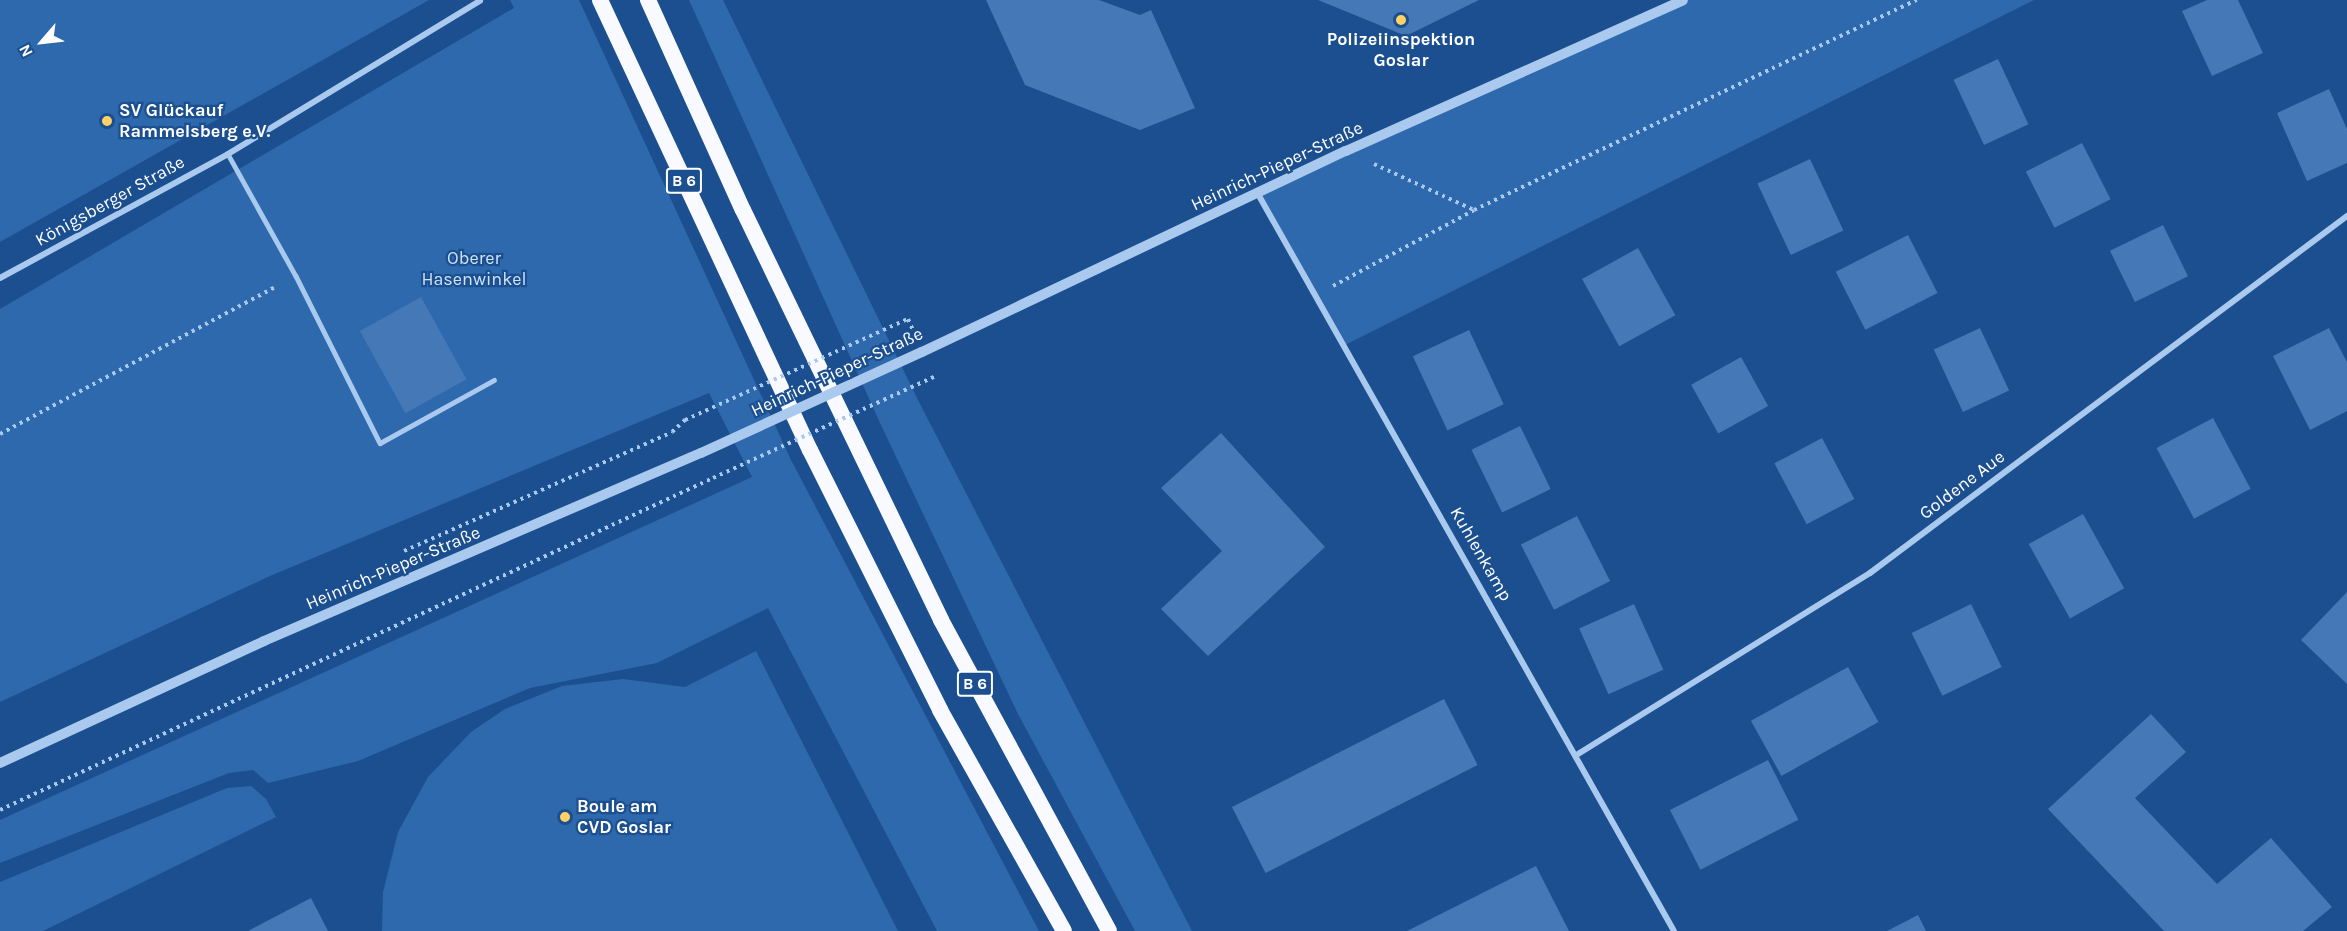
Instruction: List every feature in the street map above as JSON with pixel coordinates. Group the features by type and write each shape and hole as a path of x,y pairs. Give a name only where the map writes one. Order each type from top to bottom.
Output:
{"highway":[{"name":"B 6","path":"600,0 820,471 940,710 1064,931"},
{"name":"B 6","path":"648,0 742,210 941,620 1109,931"}],"street":[{"name":"Heinrich-Pieper-Straße","path":"0,763 264,641 701,453 1346,151 1683,0"},
{"name":"Königsberger Straße","path":"0,278 228,154 480,1"},
{"name":"Kuhlenkamp","path":"1258,194 1578,753 1674,931"},
{"name":"Goldene Aue","path":"1578,753 1870,573 2347,216"}],"lane":[{"path":"228,154 296,276 380,442 494,380"}],"path":[{"path":"1317,295 1474,210 1917,0"},
{"path":"1346,151 1474,210"},
{"path":"0,434 296,276"},
{"path":"685,420 908,319"},
{"path":"0,810 934,377"}],"green space":[{"name":"SV Glückauf Rammelsberg e.V.","path":"0,0 429,0 0,242"},
{"name":"Oberer Hasenwinkel","path":"510,0 579,0 791,460 1039,931 937,931 768,608 657,663 530,688 358,761 268,783 253,770 229,773 0,863 0,820 752,477 709,393 270,576 0,702 0,309 514,8"},
{"path":"689,0 723,0 918,400 1192,931 1135,931 1018,714 880,423"},
{"path":"1682,0 2034,0 1345,345 1258,194"},
{"path":"756,651 898,931 382,931 383,892 398,832 428,777 471,732 505,709 562,686 623,679 685,687"},
{"path":"251,786 266,799 276,817 43,931 0,931 0,882 227,788"}],"building":[{"path":"986,0 1099,0 1140,15 1151,10 1195,108 1140,130 1025,85"},
{"name":"Polizeiinspektion Goslar","path":"1318,0 1479,0 1406,36"},
{"path":"2207,0 2238,0 2263,53 2212,76 2182,11"},
{"path":"1998,59 2028,124 1984,145 1954,80"},
{"path":"2329,89 2347,129 2347,163 2307,181 2277,113"},
{"path":"2082,143 2111,199 2054,228 2026,172"},
{"path":"1810,159 1843,231 1791,255 1757,184"},
{"path":"2163,225 2188,276 2135,302 2110,251"},
{"path":"1908,235 1938,293 1865,330 1836,272"},
{"path":"1638,248 1675,315 1619,346 1582,279"},
{"path":"421,297 467,379 405,413 360,331"},
{"path":"1980,328 2009,391 1963,412 1934,350"},
{"path":"2329,328 2347,362 2347,411 2310,430 2273,356"},
{"path":"1469,330 1504,404 1447,431 1413,356"},
{"path":"1741,357 1768,406 1718,434 1691,385"},
{"path":"2213,418 2251,489 2194,519 2156,448"},
{"path":"1520,426 1551,489 1502,513 1471,450"},
{"path":"1221,433 1325,547 1208,656 1161,609 1222,551 1161,488"},
{"path":"1822,438 1854,499 1807,524 1774,463"},
{"path":"2083,514 2124,588 2070,618 2029,544"},
{"path":"1577,516 1610,581 1554,610 1521,545"},
{"path":"2347,592 2347,684 2301,640"},
{"path":"1634,604 1663,670 1608,694 1579,628"},
{"path":"1971,604 2002,667 1942,696 1912,633"},
{"path":"1848,667 1879,722 1781,776 1751,721"},
{"path":"1444,699 1478,765 1266,873 1232,807"},
{"path":"2151,714 2186,752 2135,798 2217,884 2271,838 2332,907 2303,931 2164,931 2048,809"},
{"path":"1768,760 1798,820 1700,870 1670,810"},
{"path":"1536,866 1569,931 1407,931"},
{"path":"311,898 328,931 248,931"},
{"path":"1918,915 1926,931 1887,931"}],"place":[{"name":"Polizeiinspektion Goslar","path":"1401,20"},
{"name":"SV Glückauf Rammelsberg e.V.","path":"107,121"},
{"name":"Boule am CVD Goslar","path":"565,817"}]}
